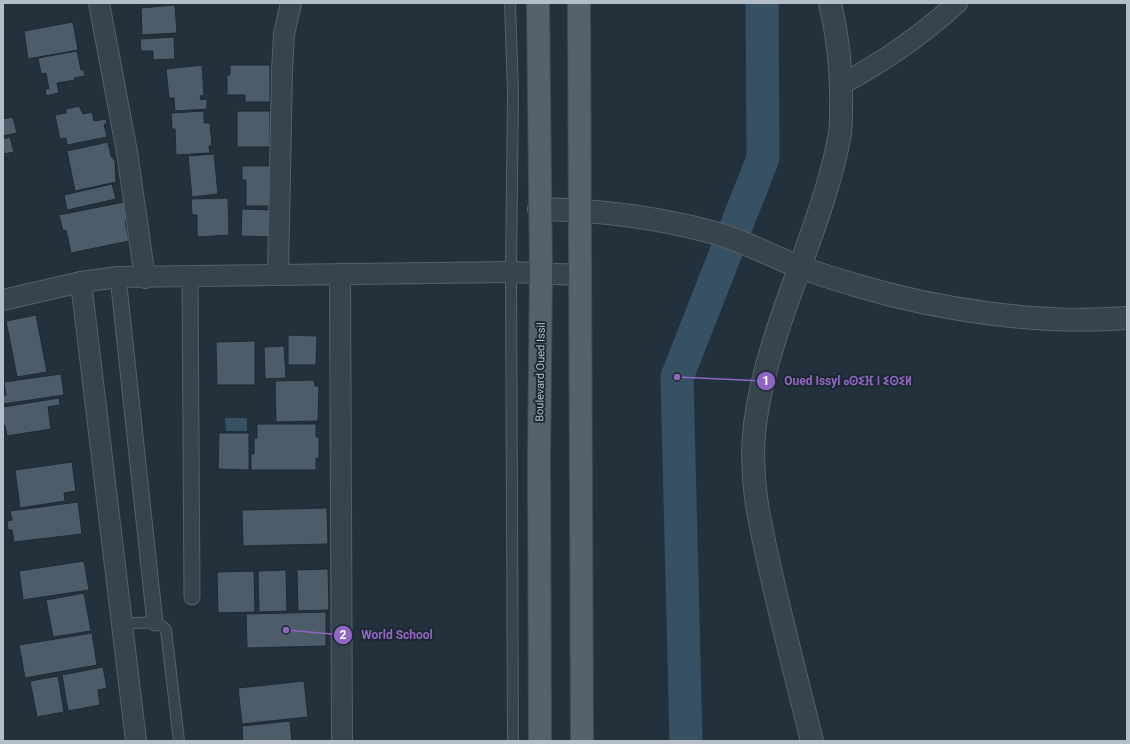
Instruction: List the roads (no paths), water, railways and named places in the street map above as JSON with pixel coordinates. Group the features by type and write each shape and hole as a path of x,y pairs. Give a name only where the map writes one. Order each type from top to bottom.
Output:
{"main road":[{"name":"Boulevard Oued Issil","path":"538,3 539,209 541,273 539,458 540,741"},
{"path":"579,3 582,741"}],"street":[{"path":"99,3 126,152 145,278"},
{"path":"278,274 282,71 284,34 292,3"},
{"path":"812,741 788,648 755,502 753,457 755,424 776,337 828,182 840,137 842,84 838,36 830,3"},
{"path":"842,84 872,68 920,35 957,3"},
{"path":"539,209 579,209 650,218 716,234 799,266 855,285 915,301 985,312 1046,318 1127,318"},
{"path":"3,300 81,282 118,277 145,278 278,274 511,272 581,275"},
{"path":"340,274 342,741"},
{"path":"190,276 192,596"},
{"path":"118,277 155,623"},
{"path":"81,282 136,741"}],"lane":[{"path":"510,3 513,92 511,272 513,741"},
{"path":"122,624 155,623 163,626 168,636 179,741"}],"water":[{"path":"225,418 247,418 247,431 226,431"}],"waterway":[{"path":"686,741 677,377 763,158 762,3"}],"place":[{"name":"Oued Issyl ⴰⵙⵉⴼ ⵏ ⵉⵙⵉⵍ","path":"677,377"},
{"name":"World School","path":"286,630"}]}
